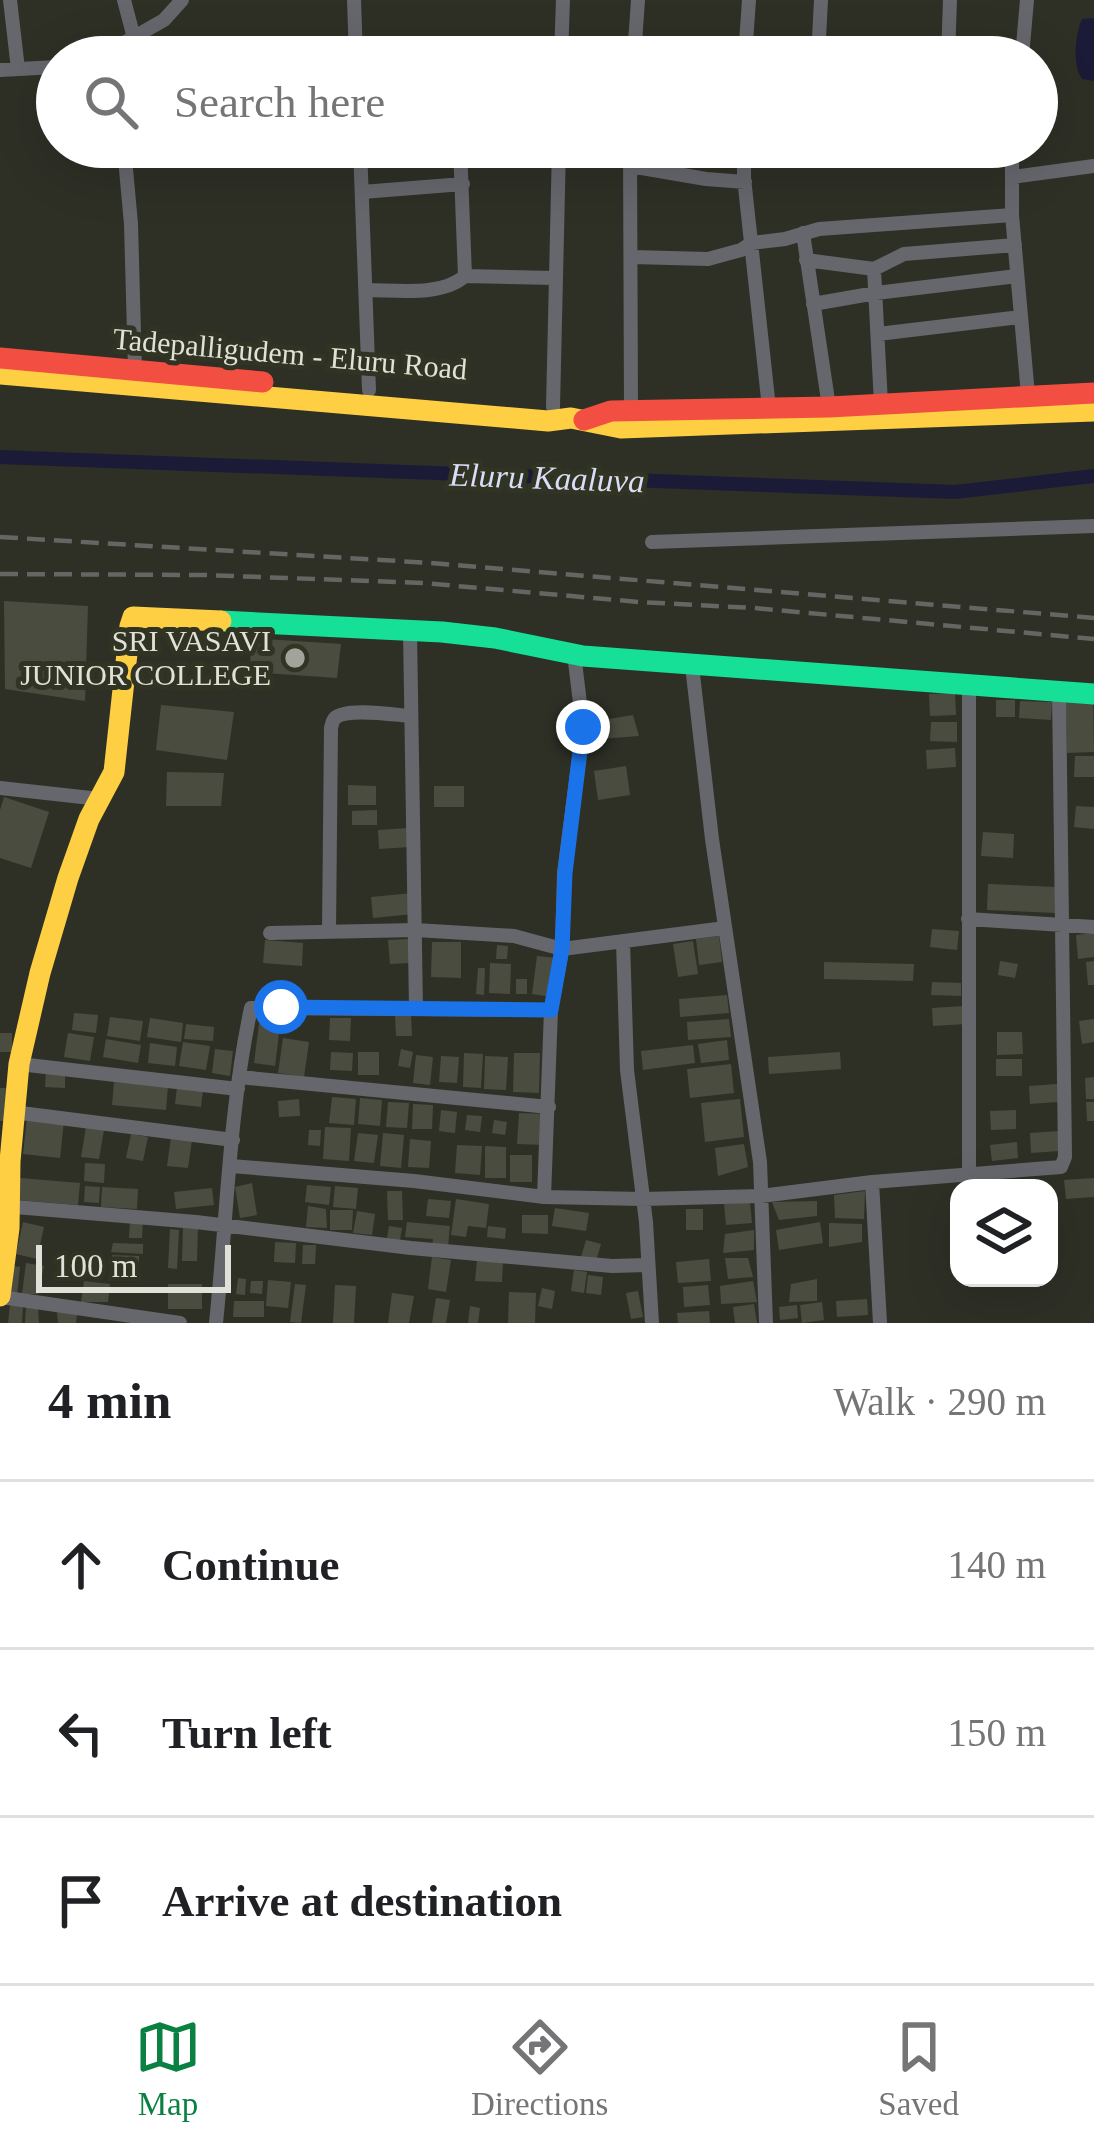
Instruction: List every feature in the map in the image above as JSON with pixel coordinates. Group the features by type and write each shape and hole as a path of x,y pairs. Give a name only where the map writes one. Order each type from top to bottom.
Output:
{"main road":[{"name":"Tadepalligudem - Eluru Road","path":"0,358 369,390 576,417 621,428 1094,411"},
{"name":"Tadepalligudem - Eluru Road","path":"0,374 548,421 611,411 829,407 1094,393"},
{"path":"0,1296 12,1075 68,878 89,819 114,772 134,617 410,631 692,666 1094,694"}],"street":[{"path":"10,0 18,69"},
{"path":"124,0 133,36"},
{"path":"137,36 164,20 182,0"},
{"path":"354,0 355,36"},
{"path":"562,36 563,0"},
{"path":"635,36 638,0"},
{"path":"746,36 749,0"},
{"path":"819,36 821,0"},
{"path":"949,36 950,0"},
{"path":"1024,36 1027,0"},
{"path":"0,70 36,68"},
{"path":"1012,177 1094,166"},
{"path":"126,168 135,370"},
{"path":"361,168 369,390"},
{"path":"462,168 465,276"},
{"path":"558,168 555,278 576,417"},
{"path":"630,168 631,410"},
{"path":"642,168 745,182"},
{"path":"744,168 770,408"},
{"path":"1012,168 1028,395"},
{"path":"362,192 463,184"},
{"path":"632,257 708,259 752,243 819,229 1012,215"},
{"path":"803,233 829,407"},
{"path":"806,260 874,269 904,254 1015,245"},
{"path":"874,269 881,404"},
{"path":"366,290 436,289 456,284 465,276 555,278"},
{"path":"813,304 1017,276"},
{"path":"878,334 1020,317"},
{"path":"652,542 1094,526"},
{"path":"410,631 416,1009"},
{"path":"544,1197 551,1010 562,949 565,873 583,727 574,654"},
{"path":"692,666 760,1162 766,1323"},
{"path":"969,685 969,1174"},
{"path":"231,1166 544,1197 643,1199 761,1196 1061,1167 1065,1157 1059,691"},
{"path":"328,932 331,728 335,718 344,714 410,716"},
{"path":"0,788 100,799"},
{"path":"968,919 1094,927"},
{"path":"270,933 416,930 514,936 562,949 725,928"},
{"path":"623,941 627,1070 652,1323"},
{"path":"216,1323 238,1083 251,1008 551,1010"},
{"path":"12,1075 238,1083 549,1107"},
{"path":"13,1112 233,1140"},
{"path":"872,1183 880,1323"},
{"path":"5,1206 612,1266 649,1265"},
{"path":"0,1296 179,1323"}],"shaded area":[{"path":"1094,18 1094,81 1082,79 1076,49 1082,19"}],"building":[{"path":"4,601 88,606 85,701 5,689"},
{"name":"SRI VASAVI JUNIOR COLLEGE","path":"251,638 341,644 337,678 250,672"},
{"path":"955,693 956,715 930,716 929,694"},
{"path":"1066,699 1093,699 1094,752 1067,753"},
{"path":"996,700 1015,700 1015,717 996,717"},
{"path":"1020,701 1052,702 1051,720 1019,718"},
{"path":"161,705 234,712 227,760 156,750"},
{"path":"633,715 639,736 600,739 597,721"},
{"path":"931,722 957,722 957,742 930,741"},
{"path":"955,748 956,767 927,769 926,750"},
{"path":"1075,756 1094,756 1094,777 1074,777"},
{"path":"626,766 630,795 598,800 594,771"},
{"path":"167,772 224,773 221,806 166,806"},
{"path":"348,785 376,786 376,805 348,805"},
{"path":"434,786 464,786 464,807 434,807"},
{"path":"4,797 49,812 31,868 0,858"},
{"path":"1076,806 1094,807 1094,829 1074,827"},
{"path":"377,810 377,825 352,825 352,811"},
{"path":"409,828 410,847 379,849 378,830"},
{"path":"983,832 1014,834 1013,858 981,856"},
{"path":"988,884 1057,887 1056,913 987,910"},
{"path":"413,893 414,914 373,918 371,897"},
{"path":"932,929 959,931 957,950 930,947"},
{"path":"1094,933 1094,957 1078,959 1076,935"},
{"path":"719,936 722,962 699,965 696,939"},
{"path":"409,939 410,963 390,964 388,940"},
{"path":"265,940 303,943 302,966 263,963"},
{"path":"693,941 698,974 678,977 673,944"},
{"path":"432,942 461,942 461,978 431,977"},
{"path":"497,945 508,946 507,959 496,959"},
{"path":"537,956 557,958 552,997 532,994"},
{"path":"1000,961 1018,964 1015,978 998,975"},
{"path":"1094,961 1094,985 1088,985 1086,962"},
{"path":"824,962 914,964 913,981 824,979"},
{"path":"490,963 511,964 510,994 489,993"},
{"path":"478,968 485,968 484,995 476,994"},
{"path":"516,979 527,979 527,994 516,994"},
{"path":"932,982 961,983 961,996 931,995"},
{"path":"727,995 729,1013 680,1017 679,999"},
{"path":"965,1006 966,1024 933,1026 932,1008"},
{"path":"74,1013 98,1015 96,1033 72,1030"},
{"path":"260,1016 281,1018 275,1066 254,1063"},
{"path":"395,1016 411,1016 412,1036 396,1036"},
{"path":"110,1017 143,1021 140,1041 107,1036"},
{"path":"150,1018 183,1023 181,1042 147,1037"},
{"path":"330,1018 351,1018 350,1041 329,1040"},
{"path":"729,1019 731,1037 688,1040 687,1022"},
{"path":"1094,1019 1094,1042 1082,1044 1079,1021"},
{"path":"186,1024 214,1027 213,1041 184,1039"},
{"path":"997,1032 1022,1032 1023,1054 997,1055"},
{"path":"0,1033 12,1033 12,1052 0,1052"},
{"path":"68,1033 94,1037 90,1061 64,1057"},
{"path":"283,1038 309,1042 304,1077 278,1073"},
{"path":"106,1039 141,1045 138,1063 103,1057"},
{"path":"727,1040 729,1060 701,1063 698,1044"},
{"path":"183,1042 210,1046 206,1070 179,1066"},
{"path":"150,1043 177,1047 175,1066 148,1063"},
{"path":"693,1045 695,1063 643,1070 641,1051"},
{"path":"215,1049 233,1051 230,1076 212,1073"},
{"path":"401,1049 413,1052 410,1068 398,1066"},
{"path":"331,1052 353,1053 352,1071 330,1070"},
{"path":"358,1052 379,1052 379,1075 358,1075"},
{"path":"840,1052 841,1069 769,1074 768,1057"},
{"path":"464,1053 483,1054 481,1088 463,1087"},
{"path":"514,1053 540,1053 539,1093 513,1092"},
{"path":"416,1055 433,1057 430,1085 413,1083"},
{"path":"441,1056 459,1057 457,1083 439,1082"},
{"path":"485,1056 508,1057 506,1090 484,1089"},
{"path":"996,1059 1022,1059 1022,1076 996,1076"},
{"path":"731,1064 734,1093 690,1098 687,1069"},
{"path":"46,1072 65,1073 65,1088 45,1087"},
{"path":"1094,1077 1094,1099 1086,1099 1085,1078"},
{"path":"114,1082 168,1086 166,1110 112,1105"},
{"path":"1057,1084 1058,1102 1030,1104 1029,1086"},
{"path":"177,1087 203,1090 201,1107 175,1104"},
{"path":"0,1088 6,1088 7,1121 0,1121"},
{"path":"332,1097 356,1099 354,1125 329,1123"},
{"path":"360,1098 382,1100 380,1126 358,1124"},
{"path":"299,1099 300,1116 279,1117 278,1101"},
{"path":"740,1099 744,1137 705,1142 701,1103"},
{"path":"388,1102 409,1103 407,1128 386,1127"},
{"path":"1086,1102 1094,1102 1094,1121 1087,1121"},
{"path":"413,1104 433,1105 432,1129 412,1129"},
{"path":"441,1110 457,1112 455,1133 439,1131"},
{"path":"1016,1110 1016,1129 991,1130 990,1111"},
{"path":"519,1113 546,1114 544,1145 517,1144"},
{"path":"467,1115 482,1116 480,1132 465,1130"},
{"path":"27,1118 64,1121 60,1158 23,1154"},
{"path":"494,1120 507,1122 505,1135 492,1133"},
{"path":"86,1127 104,1130 99,1159 81,1157"},
{"path":"325,1127 351,1128 349,1161 323,1159"},
{"path":"309,1130 321,1130 320,1146 308,1145"},
{"path":"1059,1131 1060,1151 1031,1153 1030,1133"},
{"path":"358,1133 378,1135 374,1163 354,1161"},
{"path":"383,1133 404,1135 401,1168 380,1166"},
{"path":"131,1134 148,1137 143,1161 126,1158"},
{"path":"171,1137 192,1140 188,1168 167,1166"},
{"path":"410,1139 431,1141 429,1168 408,1167"},
{"path":"1017,1142 1018,1158 992,1161 990,1145"},
{"path":"744,1144 748,1167 718,1176 715,1148"},
{"path":"457,1145 482,1146 480,1175 455,1173"},
{"path":"485,1146 506,1147 506,1178 485,1178"},
{"path":"510,1155 532,1155 532,1182 510,1182"},
{"path":"85,1163 105,1164 104,1183 84,1181"},
{"path":"20,1178 80,1183 78,1205 18,1200"},
{"path":"1094,1178 1094,1197 1066,1199 1064,1180"},
{"path":"252,1183 257,1215 240,1218 235,1187"},
{"path":"307,1185 331,1187 329,1205 305,1202"},
{"path":"85,1186 100,1187 99,1203 84,1202"},
{"path":"335,1186 358,1188 356,1209 333,1207"},
{"path":"102,1187 138,1189 137,1209 101,1207"},
{"path":"212,1188 214,1205 176,1209 174,1192"},
{"path":"387,1191 402,1191 403,1220 388,1220"},
{"path":"865,1191 864,1219 835,1218 834,1195"},
{"path":"428,1199 451,1201 449,1218 426,1216"},
{"path":"456,1199 489,1204 486,1228 468,1226 466,1237 451,1235"},
{"path":"817,1201 817,1216 779,1220 772,1202"},
{"path":"750,1202 752,1223 726,1225 724,1204"},
{"path":"308,1206 326,1209 327,1228 306,1227"},
{"path":"555,1208 589,1213 586,1231 552,1226"},
{"path":"686,1209 703,1209 703,1230 686,1230"},
{"path":"330,1210 353,1210 352,1230 330,1230"},
{"path":"357,1211 375,1214 372,1235 353,1233"},
{"path":"522,1215 548,1215 548,1234 522,1233"},
{"path":"130,1220 143,1220 142,1238 129,1238"},
{"path":"23,1222 44,1227 37,1259 16,1254"},
{"path":"407,1222 450,1226 448,1247 432,1245 433,1239 405,1237"},
{"path":"820,1222 823,1243 779,1250 776,1230"},
{"path":"829,1223 862,1224 862,1242 829,1247"},
{"path":"389,1226 402,1228 400,1240 387,1238"},
{"path":"488,1226 506,1228 505,1239 487,1237"},
{"path":"183,1227 198,1227 197,1261 182,1261"},
{"path":"170,1229 179,1230 177,1269 168,1268"},
{"path":"754,1230 754,1250 723,1253 725,1234"},
{"path":"586,1240 601,1244 596,1261 581,1257"},
{"path":"275,1242 296,1243 295,1263 274,1262"},
{"path":"113,1243 143,1244 143,1254 111,1252"},
{"path":"303,1245 316,1245 315,1264 302,1264"},
{"path":"112,1255 139,1256 139,1269 112,1268"},
{"path":"432,1257 451,1260 446,1292 428,1289"},
{"path":"725,1258 748,1258 753,1277 728,1279"},
{"path":"709,1259 711,1281 678,1283 676,1262"},
{"path":"477,1260 503,1261 502,1282 475,1281"},
{"path":"26,1263 44,1266 38,1294 22,1294"},
{"path":"13,1266 20,1267 17,1295 9,1293"},
{"path":"574,1270 587,1272 584,1293 571,1291"},
{"path":"588,1275 603,1277 601,1295 586,1293"},
{"path":"238,1278 246,1279 245,1295 236,1294"},
{"path":"817,1279 817,1301 789,1302 791,1284"},
{"path":"268,1280 291,1282 288,1308 266,1306"},
{"path":"84,1281 110,1284 108,1302 81,1302"},
{"path":"251,1281 263,1281 262,1294 250,1293"},
{"path":"753,1281 757,1302 721,1304 720,1286"},
{"path":"168,1284 202,1284 202,1309 168,1309"},
{"path":"295,1284 306,1285 301,1323 290,1322"},
{"path":"335,1285 356,1286 354,1323 333,1323"},
{"path":"708,1285 710,1305 684,1307 683,1287"},
{"path":"542,1288 555,1291 552,1309 538,1306"},
{"path":"638,1291 643,1317 631,1319 626,1293"},
{"path":"509,1292 536,1293 535,1323 508,1323"},
{"path":"392,1293 414,1296 409,1323 388,1323"},
{"path":"436,1298 450,1300 446,1323 432,1323"},
{"path":"867,1299 868,1315 837,1317 836,1301"},
{"path":"234,1301 264,1301 264,1317 233,1317"},
{"path":"822,1302 824,1320 802,1323 800,1305"},
{"path":"754,1304 757,1323 735,1323 733,1307"},
{"path":"10,1305 23,1307 22,1323 8,1323"},
{"path":"26,1305 38,1307 39,1323 25,1323"},
{"path":"797,1305 798,1318 780,1320 779,1307"},
{"path":"470,1306 480,1308 478,1323 468,1323"},
{"path":"709,1311 710,1323 678,1323 677,1313"},
{"path":"57,1312 77,1314 76,1323 58,1323"}],"waterway":[{"name":"Eluru Kaaluva","path":"0,457 955,492 1094,476"}],"railway":[{"path":"0,537 431,563 1094,618"},
{"path":"0,574 423,583 1094,639"}],"traffic: fast":[{"path":"221,621 442,632 583,656 1094,694"}],"traffic: slow":[{"path":"0,374 548,421 571,418 621,428 1094,411"},
{"path":"0,1296 19,1064 68,878 89,819 114,772 130,626 133,617 221,621"}],"traffic: jam":[{"path":"0,358 263,382"},
{"path":"584,420 611,411 829,407 1094,393"}],"place":[{"name":"SRI VASAVI JUNIOR COLLEGE","path":"295,658"}],"route":[{"path":"281,1007 551,1010 562,949 565,873 583,727"}]}
